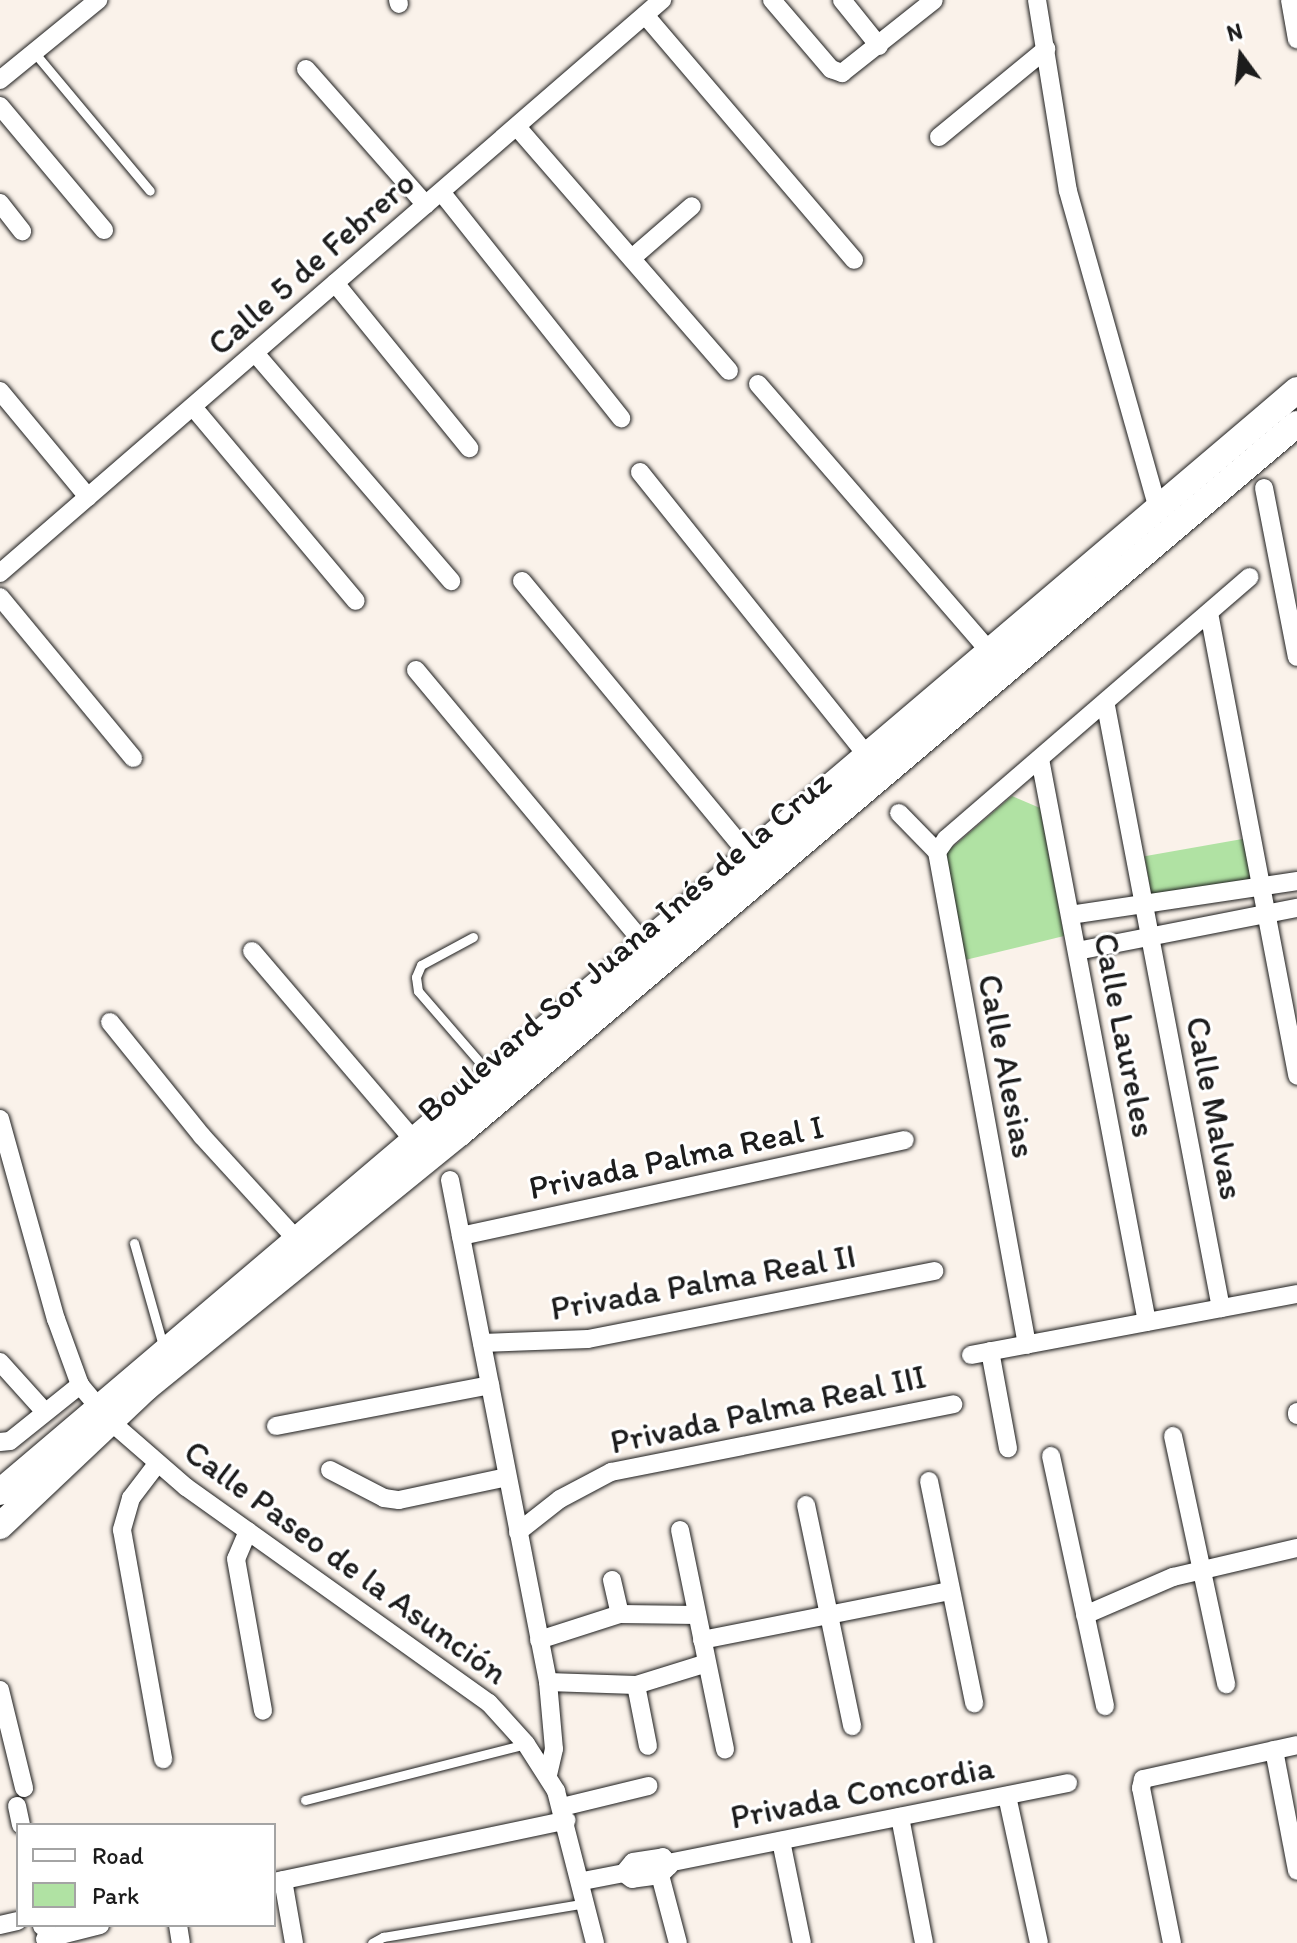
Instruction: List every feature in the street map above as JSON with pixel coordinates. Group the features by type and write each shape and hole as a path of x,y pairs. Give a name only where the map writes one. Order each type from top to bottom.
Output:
{"main road":[{"name":"Boulevard Sor Juana Inés de la Cruz","path":"0,1526 95,1404 646,946 1297,390"},
{"name":"Boulevard Sor Juana Inés de la Cruz","path":"0,1492 95,1404 1297,424"}],"street":[{"path":"0,80 98,0"},
{"name":"Calle 5 de Febrero","path":"0,573 662,0"},
{"path":"772,0 836,72 852,69 934,0"},
{"path":"842,0 879,46"},
{"path":"1037,0 1068,191 1158,510"},
{"path":"1290,0 1297,39"},
{"path":"645,15 854,260"},
{"path":"939,137 1046,49"},
{"path":"306,69 426,205"},
{"path":"0,106 104,230"},
{"path":"517,127 729,371"},
{"path":"442,193 621,418"},
{"path":"0,203 22,231"},
{"path":"632,258 692,206"},
{"path":"335,283 469,448"},
{"path":"255,353 451,581"},
{"path":"758,384 990,652"},
{"path":"0,391 88,497"},
{"path":"193,407 356,601"},
{"path":"640,472 867,755"},
{"path":"1264,488 1297,657"},
{"path":"899,813 937,852 946,839 1106,706 1250,577"},
{"path":"522,581 750,857"},
{"path":"0,597 133,758"},
{"path":"1209,613 1297,1076"},
{"path":"416,670 646,946"},
{"name":"Calle Malvas","path":"1106,706 1221,1308"},
{"name":"Calle Laureles","path":"1040,759 1147,1322"},
{"name":"Calle Alesias","path":"937,852 1027,1345"},
{"path":"1077,951 1146,920 1261,886 1297,881"},
{"path":"1070,915 1146,920 1266,914 1297,908"},
{"path":"252,951 414,1141"},
{"path":"110,1022 202,1136 296,1239"},
{"name":"Calle Paseo de la Asunción","path":"0,1119 56,1319 95,1404 157,1464 248,1531 447,1668 489,1703 548,1774 565,1813 595,1943"},
{"name":"Privada Palma Real I","path":"461,1236 905,1140"},
{"path":"450,1180 548,1682 554,1737 548,1774"},
{"name":"Privada Palma Real II","path":"482,1343 567,1343 934,1271"},
{"path":"1008,1448 981,1353 1297,1294"},
{"path":"0,1362 45,1412"},
{"path":"276,1426 490,1385"},
{"path":"0,1442 10,1441 45,1412 95,1404"},
{"name":"Privada Palma Real III","path":"518,1532 560,1499 611,1472 953,1404"},
{"path":"1173,1436 1226,1684"},
{"path":"1051,1456 1105,1706"},
{"path":"157,1464 131,1498 122,1530 163,1759"},
{"path":"330,1470 384,1498 399,1500 507,1477"},
{"path":"929,1481 974,1703"},
{"path":"806,1505 852,1726"},
{"path":"680,1530 725,1749"},
{"path":"248,1531 236,1559 263,1711"},
{"path":"1085,1615 1201,1569 1297,1548"},
{"path":"612,1580 620,1614"},
{"path":"702,1640 950,1591"},
{"path":"539,1640 620,1614 697,1615"},
{"path":"548,1682 636,1685 707,1663"},
{"path":"636,1685 648,1746"},
{"path":"0,1690 24,1788"},
{"path":"1172,1943 1141,1788 1143,1779 1297,1745"},
{"path":"1274,1750 1297,1871"},
{"name":"Privada Concordia","path":"583,1881 624,1873 632,1879 781,1841 1068,1783"},
{"path":"294,1943 279,1881 565,1813 648,1786"},
{"path":"1007,1796 1039,1943"},
{"path":"17,1806 21,1823"},
{"path":"900,1817 924,1943"},
{"path":"781,1841 802,1943"},
{"path":"664,1869 678,1943"},
{"path":"44,1932 84,1927"}],"lane":[{"path":"33,51 150,191"},
{"path":"473,937 421,965 416,977 418,991 492,1075"},
{"path":"134,1243 164,1349"},
{"path":"305,1800 526,1744"},
{"path":"372,1943 383,1937 587,1903"}],"green space":[{"path":"1012,796 1040,808 1064,936 961,961 941,857"},
{"path":"1248,838 1256,882 1152,901 1145,856"}]}
